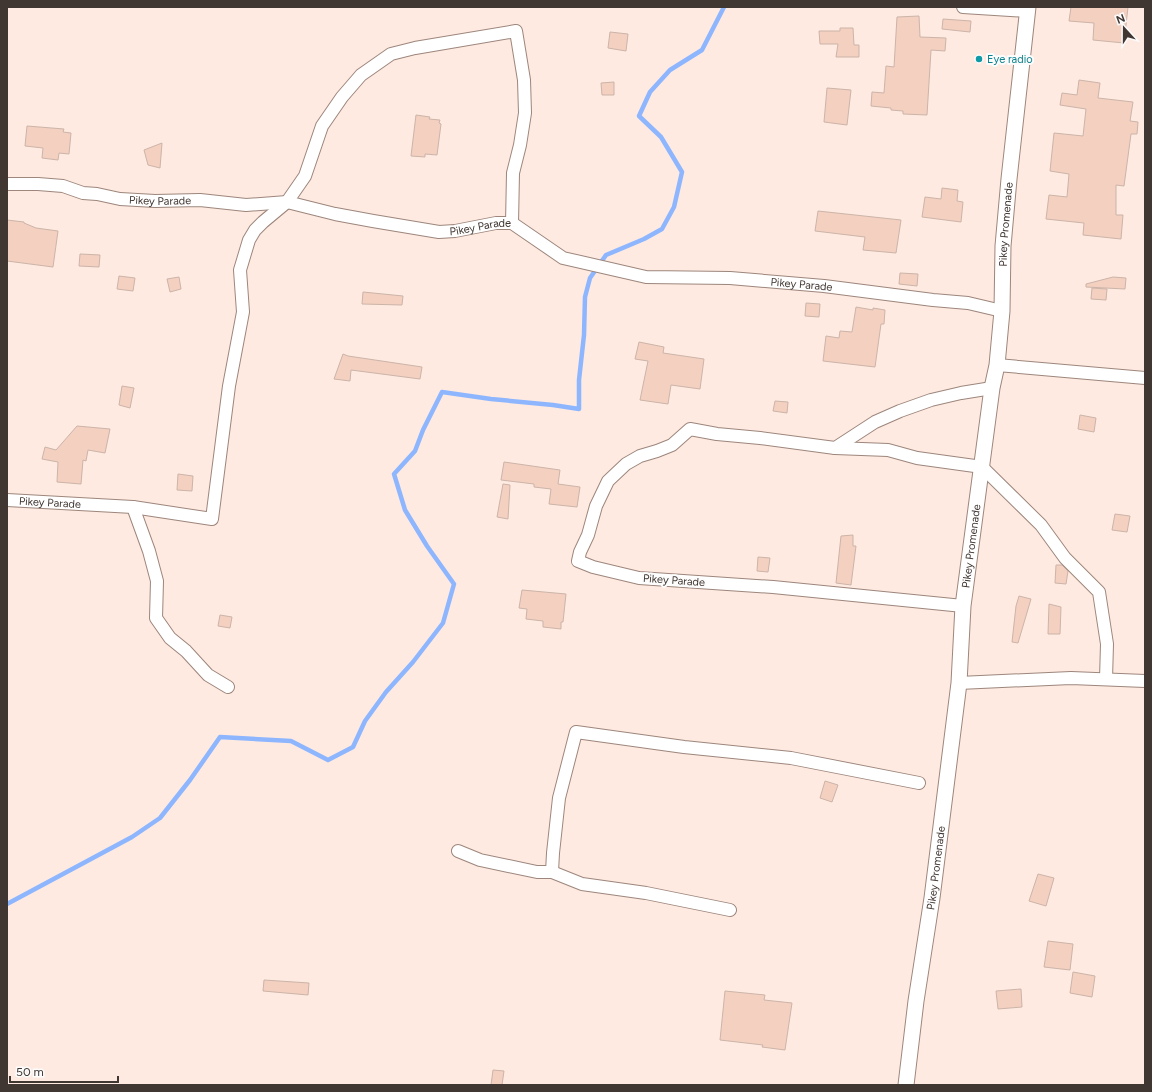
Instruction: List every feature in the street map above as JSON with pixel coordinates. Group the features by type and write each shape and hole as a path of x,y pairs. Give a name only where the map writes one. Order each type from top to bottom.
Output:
{"street":[{"path":"963,7 1027,9"},
{"name":"Pikey Promenade","path":"906,1085 916,1001 932,898 959,683 963,606 992,388 997,365 1002,311 1003,246 1027,9"},
{"path":"287,202 305,176 322,126 361,75 391,54 415,48 516,31 524,80 525,112 520,144 513,173 512,223"},
{"name":"Pikey Parade","path":"7,184 62,186 83,193 97,194 120,199 155,201 200,200 246,205 287,202 373,222 439,232 455,231 496,223 512,223 562,258 646,277 737,278 824,286 968,303 1002,311"},
{"name":"Pikey Parade","path":"7,500 134,507 212,519 229,386 243,312 240,270 249,240 255,230 287,202"},
{"path":"997,365 1145,378"},
{"path":"835,448 875,422 900,410 931,400 992,388"},
{"name":"Pikey Parade","path":"835,448 717,434 690,429 672,445 640,456 626,464 608,481 596,506 588,535 580,552 578,561 593,567 639,578 773,587 963,606"},
{"path":"835,448 888,450 917,458 982,466 1041,525 1065,558 1099,592 1107,644 1106,678"},
{"path":"134,507 149,551 157,581 156,618 170,638 186,651 208,675 228,687"},
{"path":"959,683 1071,678 1106,678 1145,681"},
{"path":"552,872 559,798 576,732 684,747 791,758 919,783"},
{"path":"458,851 480,860 537,872 552,872 582,884 646,893 730,910"}],"building":[{"path":"1071,7 1128,7 1124,43 1093,40 1094,23 1069,21"},
{"path":"919,16 920,37 946,38 945,51 931,50 927,115 903,114 903,111 891,110 891,108 871,106 872,92 884,93 886,66 894,67 897,17"},
{"path":"943,19 971,21 970,32 942,29"},
{"path":"840,28 853,28 854,45 859,45 859,57 836,57 838,44 820,44 819,31 840,31"},
{"path":"610,32 628,34 626,51 608,48"},
{"path":"1079,80 1100,83 1098,98 1133,102 1130,121 1138,122 1137,134 1131,134 1124,186 1116,185 1116,215 1123,215 1121,239 1083,235 1084,223 1046,219 1049,195 1067,197 1069,174 1050,171 1054,133 1083,136 1086,109 1060,105 1062,93 1077,95"},
{"path":"614,82 614,95 602,95 601,83"},
{"path":"827,88 851,90 847,125 824,122"},
{"path":"416,115 430,117 429,119 440,120 439,123 441,124 437,155 425,154 425,157 411,156"},
{"path":"27,126 64,129 63,132 71,133 69,154 59,153 58,160 42,158 43,148 25,146"},
{"path":"162,143 160,168 148,165 144,150"},
{"path":"942,188 958,190 957,201 963,202 961,222 922,217 925,197 941,199"},
{"path":"818,211 901,220 896,253 863,250 865,237 815,231"},
{"path":"7,220 24,222 36,228 58,231 53,267 7,261"},
{"path":"80,254 100,255 99,267 79,266"},
{"path":"900,273 918,274 917,286 899,284"},
{"path":"119,276 135,278 133,291 117,289"},
{"path":"179,277 181,289 170,292 167,279"},
{"path":"1113,277 1126,278 1125,289 1086,287 1086,284"},
{"path":"1092,288 1107,289 1106,300 1091,299"},
{"path":"363,292 403,296 402,305 362,304"},
{"path":"806,303 820,304 819,317 805,316"},
{"path":"856,307 873,310 873,308 885,310 884,324 881,324 875,367 823,361 826,336 839,338 840,331 852,332"},
{"path":"639,342 664,347 663,353 704,359 700,389 671,385 668,404 640,400 648,361 635,359"},
{"path":"343,354 422,367 420,379 351,370 350,381 334,379"},
{"path":"122,386 134,388 130,408 119,405"},
{"path":"775,401 788,402 787,413 773,411"},
{"path":"1080,415 1096,418 1094,432 1078,429"},
{"path":"77,426 110,429 105,453 88,450 86,461 83,460 81,484 57,482 58,462 42,459 45,447 56,450"},
{"path":"504,462 560,470 558,484 580,487 577,507 549,504 551,489 534,487 534,484 501,480"},
{"path":"178,474 193,476 192,491 177,490"},
{"path":"503,484 510,485 508,519 497,517"},
{"path":"1115,514 1130,516 1127,532 1112,530"},
{"path":"853,535 853,546 856,546 851,585 836,583 841,536"},
{"path":"758,557 770,558 768,572 757,571"},
{"path":"1056,565 1062,565 1068,571 1066,584 1055,583"},
{"path":"522,590 566,594 561,629 543,627 543,621 526,619 527,609 519,608"},
{"path":"1019,596 1031,599 1018,643 1012,642 1016,606"},
{"path":"1049,604 1061,607 1060,634 1048,634"},
{"path":"220,615 232,617 230,628 218,626"},
{"path":"825,781 838,785 832,802 820,798"},
{"path":"1038,874 1054,878 1046,906 1029,901"},
{"path":"1048,941 1073,944 1070,970 1044,967"},
{"path":"1073,972 1095,976 1092,997 1070,993"},
{"path":"264,980 309,983 308,995 263,991"},
{"path":"1021,989 1022,1007 998,1009 996,991"},
{"path":"725,991 765,995 764,1000 792,1003 785,1050 762,1047 763,1045 720,1040"},
{"path":"493,1070 504,1071 502,1085 491,1085"}],"waterway":[{"path":"7,904 132,837 160,818 190,780 220,737 291,741 328,760 353,747 365,721 386,692 413,662 443,623 454,584 427,546 405,510 394,474 415,451 423,430 442,392 579,409 579,380 584,335 585,297 590,278 606,255 644,239 662,229 674,207 682,172 661,137 639,116 650,92 670,70 702,50 724,7"}],"place":[{"name":"Eye radio","path":"979,59"}]}
